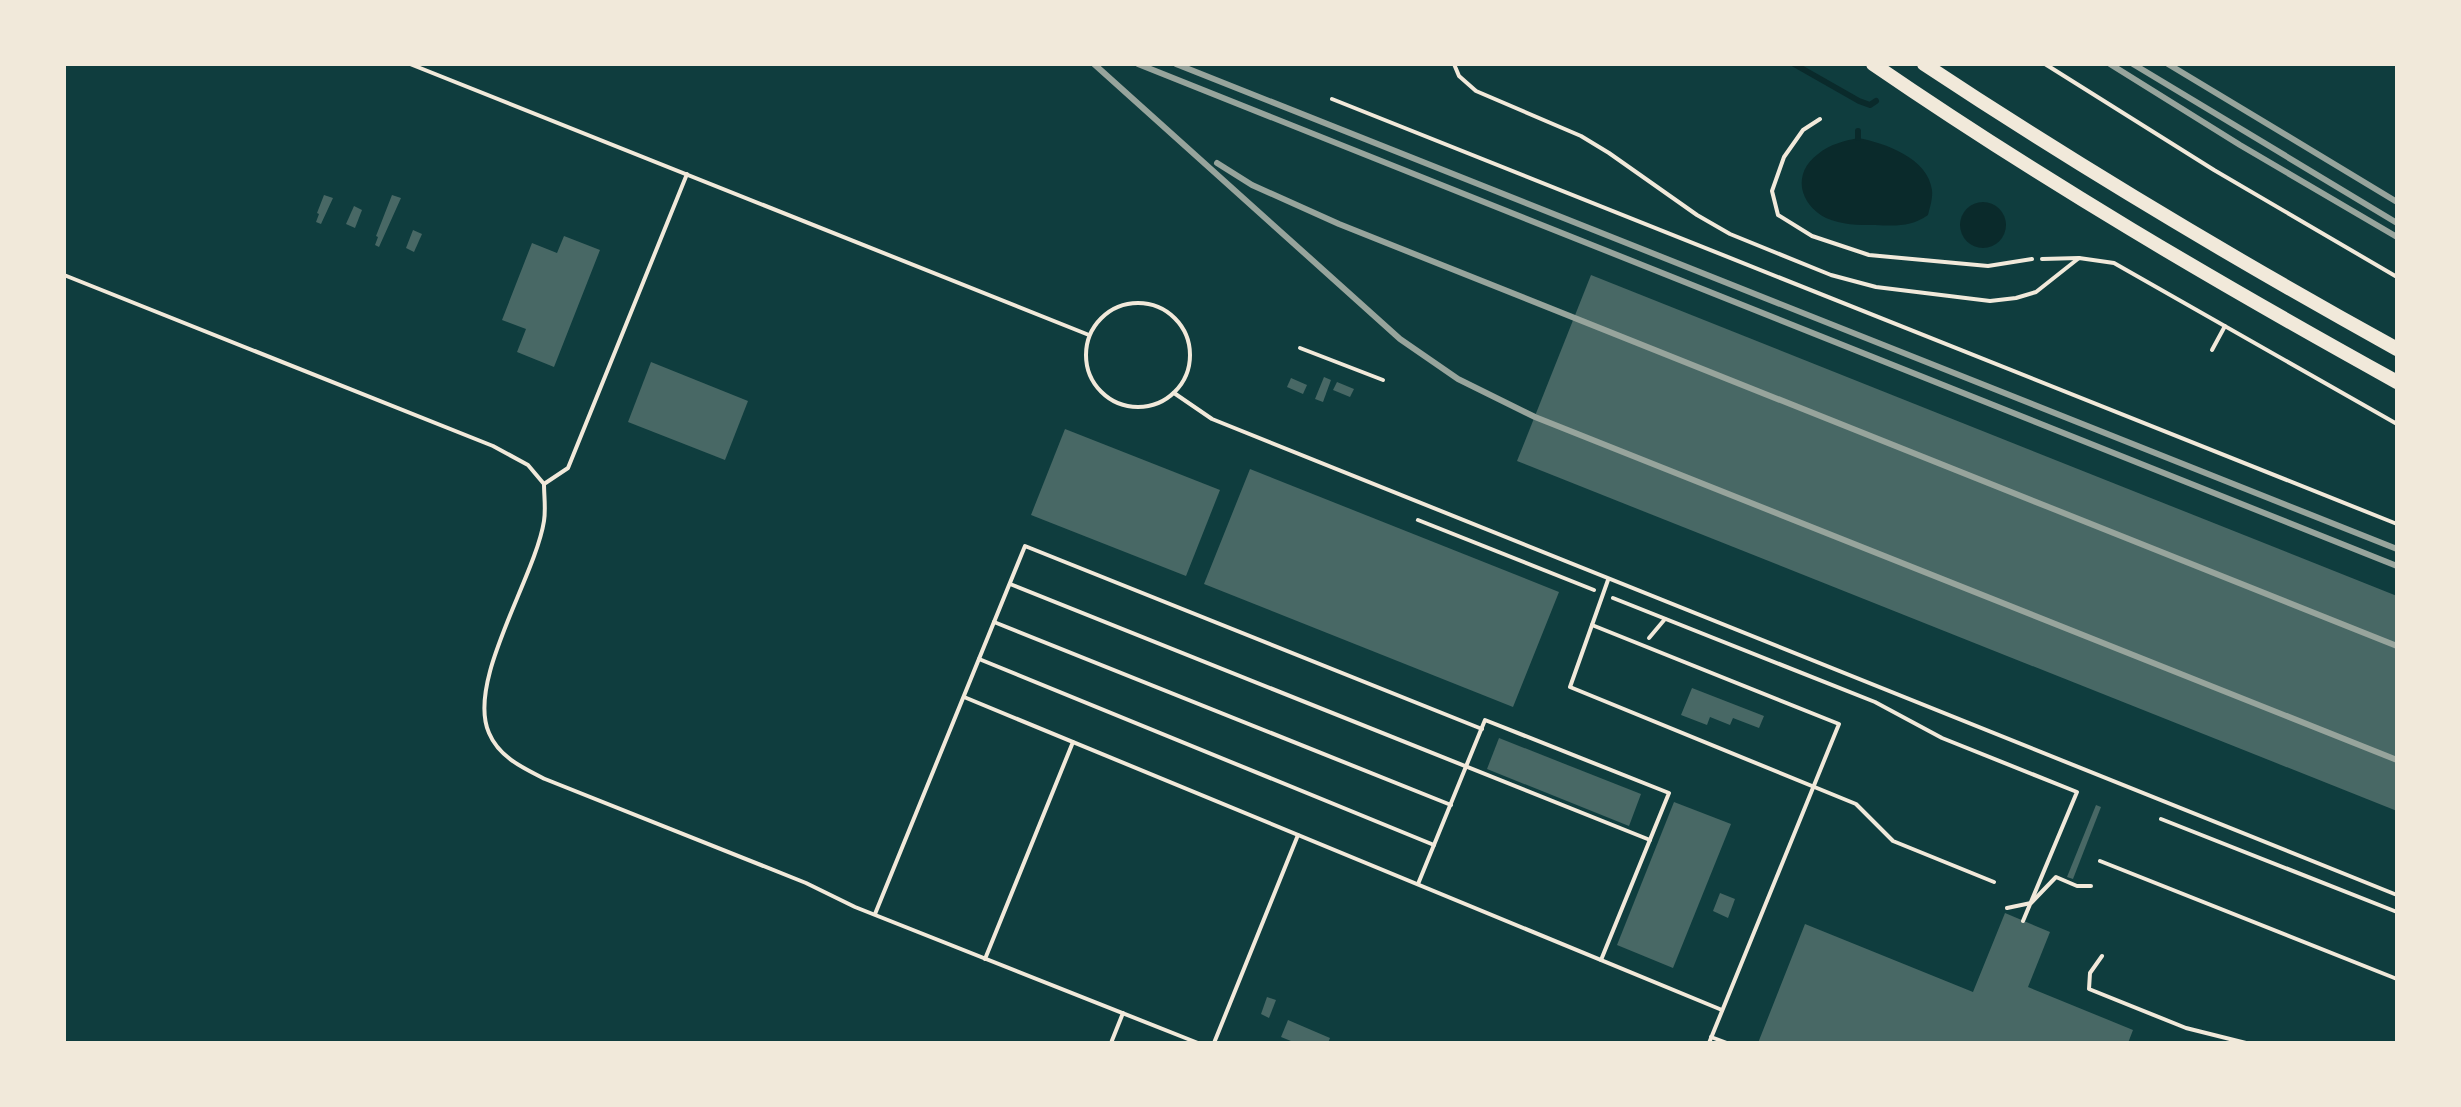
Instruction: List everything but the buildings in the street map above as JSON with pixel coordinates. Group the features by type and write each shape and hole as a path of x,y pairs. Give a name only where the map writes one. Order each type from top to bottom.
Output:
{"main road":[{"path":"1873,64 1980,137 2134,233 2397,382"},
{"path":"1924,64 2243,264 2397,349"}],"lane":[{"path":"410,64 1089,335"},
{"path":"1332,99 2397,524"},
{"path":"1820,119 1803,130 1784,157 1772,191 1778,215 1812,236 1869,255 1988,266 2032,259"},
{"path":"544,484 568,468 687,174"},
{"path":"64,275 493,446 528,465 544,484 545,519 487,680 484,715 488,732 497,747 510,759 545,779 1198,1043"},
{"path":"1147,303 1172,315 1184,331 1190,354 1185,377 1166,399 1144,407 1126,406 1112,400 1101,392 1087,369 1089,335 1104,314 1123,304 1147,303"},
{"path":"1300,348 1383,380"},
{"path":"1174,393 1212,419 2397,895"},
{"path":"875,914 1025,546 1482,729"},
{"path":"1608,580 1570,687 1856,804 1893,841 1994,882"},
{"path":"1010,584 1650,840"},
{"path":"994,622 1451,805"},
{"path":"1592,625 1839,724 1709,1043"},
{"path":"979,659 1434,845"},
{"path":"964,697 1722,1010"},
{"path":"1418,884 1485,720 1669,793 1601,960"},
{"path":"985,959 1073,742"},
{"path":"1214,1043 1298,835"},
{"path":"2102,956 2090,973 2089,989 2186,1028 2246,1043"},
{"path":"1111,1043 1123,1013"},
{"path":"1711,1037 1727,1043"}],"path":[{"path":"1454,64 1459,76 1476,91 1581,136 1730,234 1831,275 1876,287 1990,301 2036,292 2079,258"},
{"path":"2045,64 2214,170 2397,277"},
{"path":"2032,259 2079,258 2114,263 2397,424"},
{"path":"2212,350 2225,326"},
{"path":"1418,520 1875,702 1942,738 2077,792 2023,921"},
{"path":"1643,645 1665,619"},
{"path":"2161,819 2397,912"},
{"path":"2100,861 2397,979"},
{"path":"2007,908 2031,903 2056,877 2077,886 2091,886"}],"water":[{"path":"1858,138 1892,148 1923,169 1932,190 1928,215 1903,225 1850,224 1826,218 1810,205 1802,188 1804,170 1827,148"},
{"path":"1983,202 2000,208 2006,225 2000,242 1983,248 1966,242 1960,225 1966,208"}],"waterway":[{"path":"1794,64 1859,101 1870,105 1876,101"},
{"path":"1858,131 1858,138"}],"railway":[{"path":"1094,64 1400,339 1458,379 1535,417 2397,760"},
{"path":"1138,64 2397,566"},
{"path":"1176,64 2397,549"},
{"path":"2110,64 2397,237"},
{"path":"2133,64 2397,223"},
{"path":"2168,64 2397,202"},
{"path":"1217,163 1252,185 1339,224 2397,646"}]}
